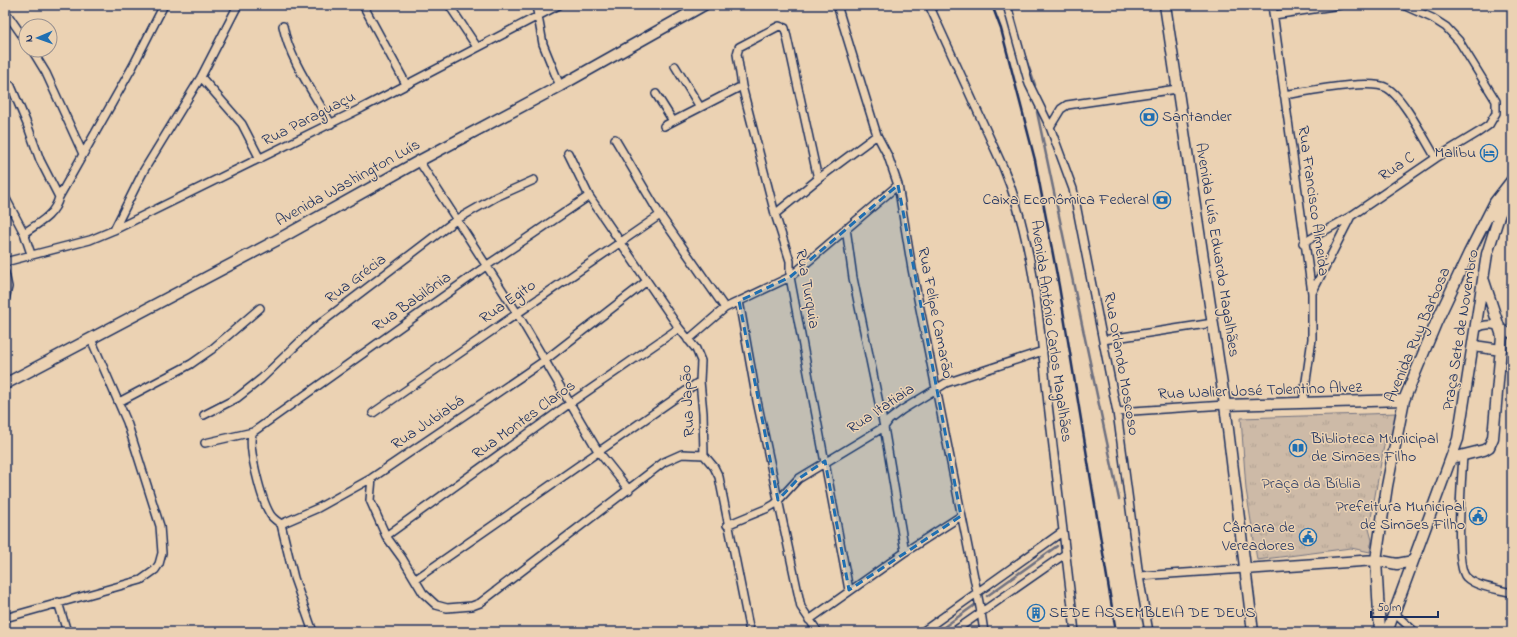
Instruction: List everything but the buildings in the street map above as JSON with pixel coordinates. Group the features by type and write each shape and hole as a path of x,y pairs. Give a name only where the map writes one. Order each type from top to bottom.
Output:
{"main road":[{"name":"Avenida Washington Luís","path":"5,384 560,86 704,5"},
{"name":"Avenida Luís Eduardo Magalhães","path":"1165,5 1176,89 1225,406 1253,632"},
{"name":"Avenida Ruy Barbosa","path":"1380,632 1376,560 1389,472 1404,400 1436,323 1485,222 1495,202 1512,180"},
{"name":"Praça Sete de Novembro","path":"1387,632 1458,439 1477,328 1487,254 1500,213 1512,194"},
{"name":"Praça Sete de Novembro","path":"1485,222 1500,213"},
{"path":"1452,458 1484,450 1492,442 1502,336 1483,279"},
{"path":"1474,346 1501,350"},
{"name":"Rua Walier José Tolentino Alvez","path":"1225,406 1303,402 1404,400"},
{"path":"1245,569 1376,560 1397,564 1414,561"}],"street":[{"path":"24,233 57,207 59,197 133,66 164,5"},
{"path":"114,230 144,170 201,78 238,5"},
{"path":"363,5 406,84"},
{"path":"449,5 477,47"},
{"path":"536,5 543,44 560,86"},
{"name":"Rua Paraguaçu","path":"5,262 31,254 66,247 114,230 331,124 559,5"},
{"name":"Rua Felipe Camarão","path":"837,5 877,135 888,156 898,185 912,269 984,632"},
{"name":"Avenida Antônio Carlos Magalhães","path":"929,5 1013,190 1022,219 1030,261 1043,351 1062,532 1075,632"},
{"name":"Rua Orlando Moscoso","path":"1007,5 1029,84 1050,127 1073,189 1118,412 1138,576 1149,632"},
{"name":"Rua Francisco Almeida","path":"1272,5 1303,243 1312,293 1312,338 1303,402"},
{"path":"1274,15 1340,5"},
{"name":"Rua C","path":"1303,243 1351,216 1436,158 1479,132 1489,125 1496,113 1496,101 1454,36 1432,18 1403,5"},
{"path":"5,10 18,29"},
{"name":"Rua Turquia","path":"818,179 785,28 781,25 777,26 738,49 737,54 742,86 775,214 790,261 790,277 849,590"},
{"path":"283,26 286,41 292,55 331,124"},
{"path":"37,58 46,73 83,154"},
{"path":"675,66 700,107"},
{"path":"201,78 242,124 260,159"},
{"path":"1284,95 1367,83 1386,87 1400,100 1436,158"},
{"path":"11,86 40,160 59,197"},
{"path":"664,126 742,86"},
{"path":"1050,127 1061,109 1067,106 1176,89"},
{"path":"656,94 673,121"},
{"path":"775,214 818,179 877,135"},
{"path":"615,139 660,215 725,308"},
{"name":"Rua Japão","path":"568,153 589,196 679,328 696,349 701,361 700,381 703,413 704,454 714,467 719,477 727,525 750,632"},
{"path":"419,161 517,313 569,404 598,451 629,490"},
{"name":"Rua Grécia","path":"204,415 237,398 261,379 313,329 456,220 496,197 534,180"},
{"path":"688,340 725,308 790,277 898,185"},
{"name":"Rua Babilônia","path":"253,432 486,266 589,196"},
{"path":"5,197 24,233 31,254"},
{"name":"Rua Egito","path":"373,414 660,215"},
{"path":"1312,293 1351,216"},
{"path":"846,228 853,278 884,427 905,552"},
{"path":"5,273 8,287 5,300"},
{"name":"Rua Jubiabá","path":"281,524 318,508 372,478 544,361 647,281"},
{"path":"739,301 778,500 801,607 818,632"},
{"path":"118,402 191,364 211,350 260,308"},
{"path":"1104,340 1213,323"},
{"path":"1477,328 1489,324 1500,327 1512,336"},
{"name":"Rua Montes Claros","path":"386,536 569,404 679,328"},
{"path":"5,618 141,580 155,570 159,564 162,553 160,526 127,422 91,339"},
{"name":"Rua Itatiaia","path":"727,525 768,508 798,479 825,461 884,427 889,420 902,410 936,389 963,376 1043,351"},
{"path":"416,579 700,381"},
{"name":"Rua Walier José Tolentino Alvez","path":"1118,412 1225,406"},
{"path":"205,443 253,432"},
{"path":"253,432 251,446 261,493 270,514 281,524 294,578 313,632"},
{"path":"372,478 370,500 386,536 416,579 423,593 436,604 447,608 472,606 480,602 674,456 691,453 704,454"},
{"path":"1463,455 1460,551 1462,571 1466,577 1473,581 1512,593"},
{"path":"809,620 849,590 961,516"},
{"path":"922,632 1062,532"},
{"path":"952,632 1065,554"},
{"path":"1138,576 1245,569"},
{"path":"58,602 67,632"},
{"path":"1394,613 1415,632"}],"highlighted area":[{"path":"898,185 961,516 849,590 825,461 798,479 778,500 757,401 739,301 790,277"}],"green space":[{"name":"Praça da Bíblia","path":"1397,413 1396,428 1385,440 1369,529 1372,540 1370,552 1351,548 1257,560 1246,489 1241,418"}],"waterway":[{"path":"1022,48 1035,85"},
{"path":"1037,112 1119,499"},
{"path":"987,596 1057,546"},
{"path":"937,632 976,604"}],"railway":[{"path":"992,5 1001,29 1035,160 1059,286 1116,632"}],"place":[{"name":"Santander","path":"1149,117"},
{"name":"Malibu","path":"1489,153"},
{"name":"Caixa Econômica Federal","path":"1162,200"},
{"name":"Biblioteca Municipal de Simões Filho","path":"1298,448"},
{"name":"Prefeitura Municipal de Simões Filho","path":"1478,516"},
{"name":"Câmara de Vereadores","path":"1308,537"},
{"name":"SEDE ASSEMBLEIA DE DEUS","path":"1036,613"}]}
